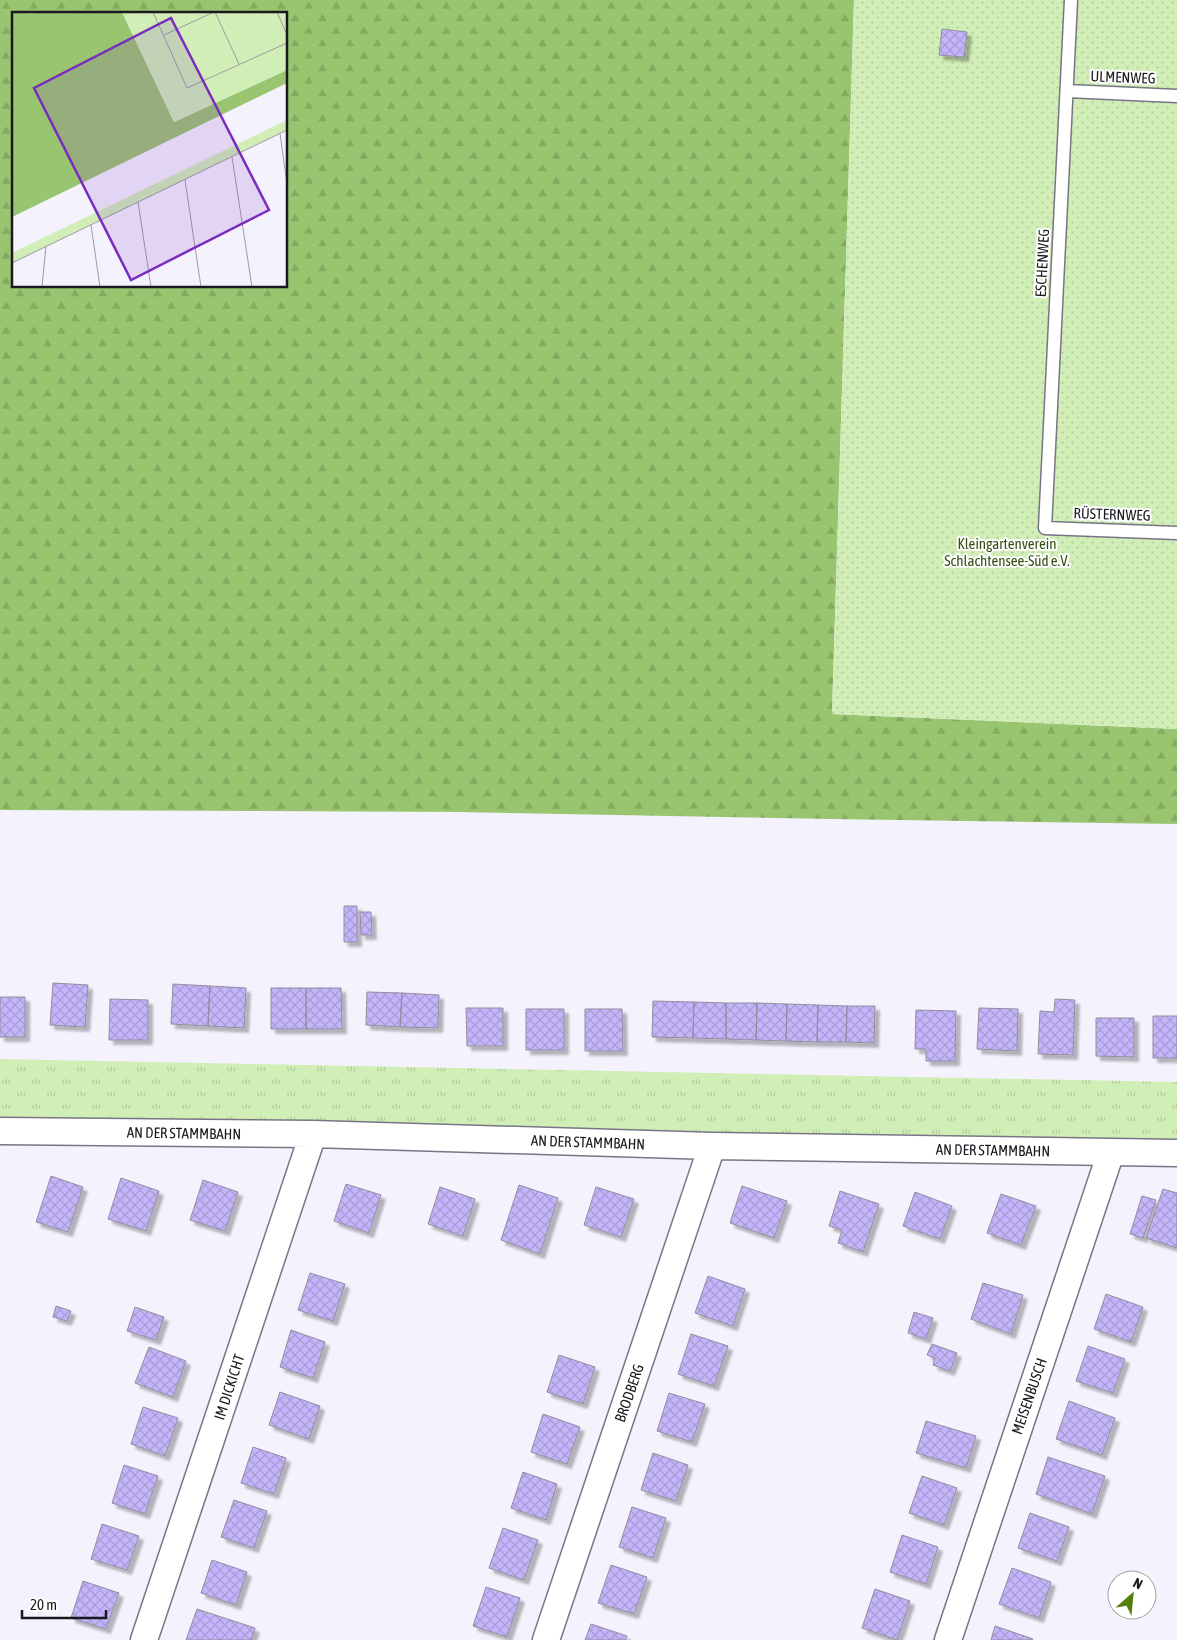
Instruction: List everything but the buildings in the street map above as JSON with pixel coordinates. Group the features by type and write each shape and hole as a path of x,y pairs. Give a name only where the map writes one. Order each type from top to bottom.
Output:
{"street":[{"name":"AN DER STAMMBAHN","path":"0,1131 313,1134 712,1146 1177,1153"},
{"name":"IM DICKICHT","path":"144,1640 313,1134"},
{"name":"BRODBERG","path":"546,1640 712,1146"},
{"name":"MEISENBUSCH","path":"948,1640 1111,1152"}],"lane":[{"name":"ESCHENWEG","path":"1045,528 1071,0"},
{"name":"ULMENWEG","path":"1067,91 1177,96"},
{"name":"RÜSTERNWEG","path":"1045,528 1177,533"}],"green space":[{"path":"0,0 854,0 832,714 1177,729 1177,824 458,812 0,810"},
{"name":"Kleingartenverein Schlachtensee-Süd e.V.","path":"854,0 1177,0 1177,729 832,714"},
{"path":"0,1059 1177,1082 1177,1153 0,1131"}]}
